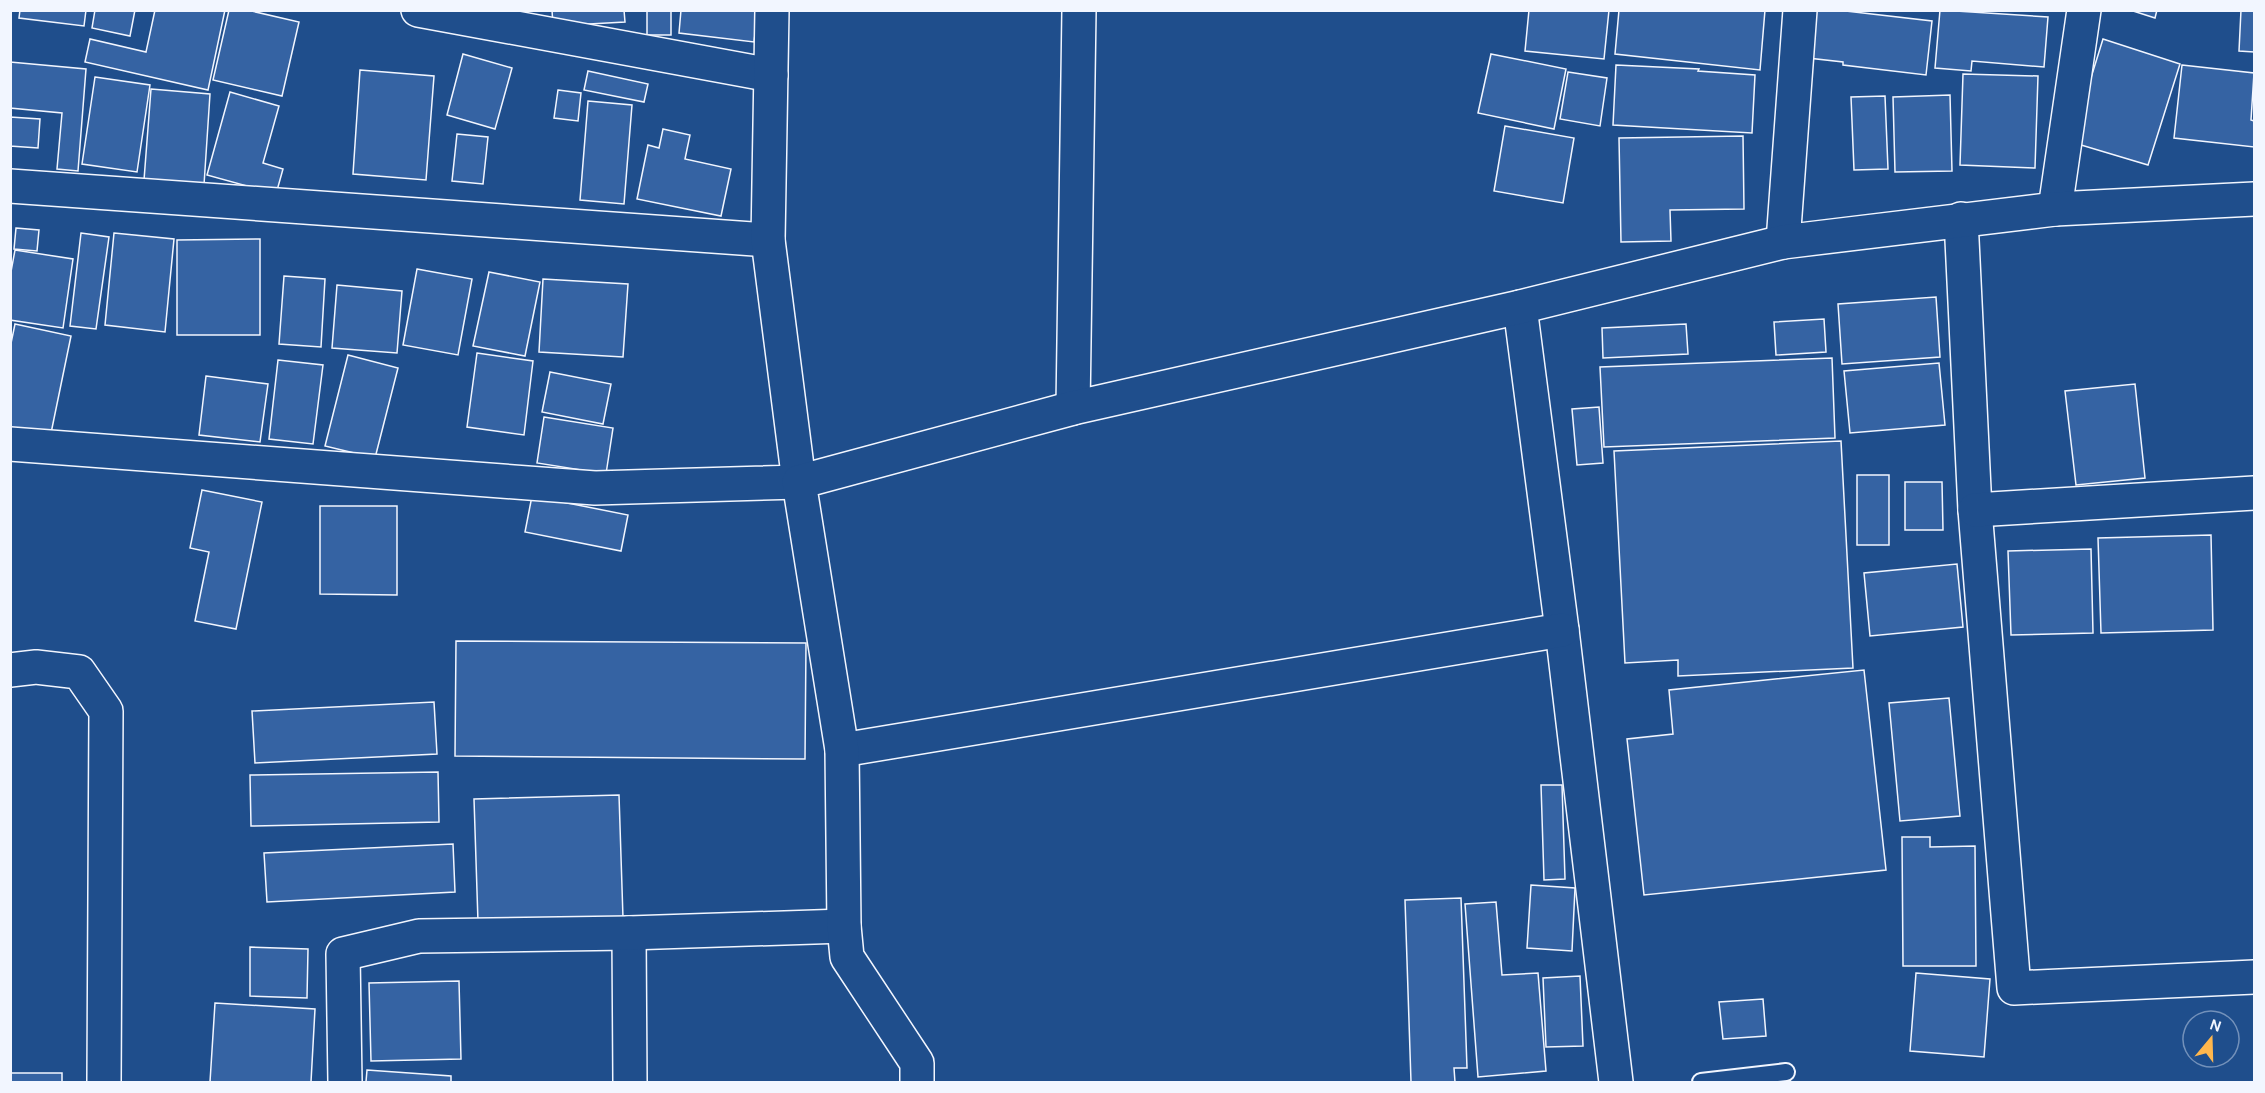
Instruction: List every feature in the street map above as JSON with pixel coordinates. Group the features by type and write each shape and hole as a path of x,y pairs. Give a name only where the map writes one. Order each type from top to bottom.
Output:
{"street":[{"path":"418,10 508,19 771,75"},
{"path":"772,10 768,240 799,482 842,750 844,926 847,957 917,1063 917,1083"},
{"path":"1073,408 1079,10"},
{"path":"1783,242 1800,10"},
{"path":"2055,209 2084,10"},
{"path":"10,186 768,240"},
{"path":"10,444 596,488 799,482 1073,408 1520,307 1783,242 2055,209 2254,199"},
{"path":"1961,219 1974,510 2014,988 2254,977"},
{"path":"1520,307 1562,630 1616,1083"},
{"path":"1974,510 2254,493"},
{"path":"842,750 1562,630"},
{"path":"10,670 36,667 79,672 106,711 104,1083"},
{"path":"345,1083 343,954 419,936 629,933 844,926"},
{"path":"629,933 630,1083"}],"lane":[{"path":"1701,1083 1786,1072"}],"building":[{"path":"20,10 86,10 84,26 19,18"},
{"path":"95,10 135,10 130,36 92,28"},
{"path":"155,10 225,10 208,90 85,62 90,39 146,52"},
{"path":"229,10 247,10 299,22 282,96 213,80"},
{"path":"552,10 624,10 625,22 553,26"},
{"path":"647,10 671,10 671,35 647,35"},
{"path":"681,10 758,10 754,42 679,33"},
{"path":"1529,10 1609,10 1604,59 1525,51"},
{"path":"1619,10 1765,10 1760,70 1615,54"},
{"path":"1813,10 1837,10 1932,21 1926,75 1843,65 1843,62 1808,58"},
{"path":"1940,10 2048,17 2044,67 1972,61 1971,71 1935,68"},
{"path":"2130,10 2157,10 2155,18"},
{"path":"2241,10 2254,10 2254,52 2239,51"},
{"path":"2103,39 2180,64 2148,165 2071,142"},
{"path":"463,54 512,68 495,129 447,115"},
{"path":"1491,54 1566,69 1554,129 1478,113"},
{"path":"10,62 86,69 78,171 57,169 62,113 10,108"},
{"path":"1616,65 1699,69 1698,71 1755,75 1752,133 1613,125"},
{"path":"2182,65 2254,73 2251,120 2254,121 2254,147 2174,138"},
{"path":"360,70 434,76 426,180 353,174"},
{"path":"588,71 648,84 644,102 584,90"},
{"path":"1568,72 1607,78 1600,126 1560,119"},
{"path":"1963,74 2038,76 2035,168 1960,165"},
{"path":"95,77 150,85 137,172 82,164"},
{"path":"151,89 210,94 204,185 144,180"},
{"path":"558,90 581,93 578,121 554,118"},
{"path":"230,92 279,106 263,163 283,169 276,194 207,175"},
{"path":"1950,95 1952,171 1895,172 1893,97"},
{"path":"1885,96 1888,169 1854,170 1851,97"},
{"path":"588,101 632,105 624,204 580,200"},
{"path":"10,117 40,119 38,148 10,146"},
{"path":"1505,126 1574,138 1563,203 1494,191"},
{"path":"663,129 690,135 685,159 731,169 721,216 637,199 648,145 659,148"},
{"path":"457,134 488,137 483,184 452,181"},
{"path":"1743,136 1744,209 1670,210 1671,241 1621,242 1619,138"},
{"path":"16,228 39,230 37,251 14,249"},
{"path":"81,233 109,237 96,329 70,326"},
{"path":"114,233 174,239 165,332 105,325"},
{"path":"260,239 260,335 177,335 177,240"},
{"path":"15,250 73,259 63,328 10,320 10,277"},
{"path":"417,269 472,279 458,355 403,345"},
{"path":"489,272 540,282 525,356 473,346"},
{"path":"284,276 325,279 321,347 279,344"},
{"path":"543,279 628,284 623,357 539,352"},
{"path":"337,285 402,291 397,353 332,348"},
{"path":"1936,297 1940,357 1842,364 1838,304"},
{"path":"1824,319 1826,352 1776,355 1774,322"},
{"path":"15,324 71,336 50,438 10,429 10,348"},
{"path":"1686,324 1688,354 1603,358 1602,328"},
{"path":"477,353 533,361 524,435 467,427"},
{"path":"348,355 398,368 375,458 325,446"},
{"path":"1832,358 1835,438 1604,447 1600,367"},
{"path":"278,360 323,365 313,444 269,439"},
{"path":"1939,363 1945,425 1850,433 1844,371"},
{"path":"550,372 611,384 603,424 542,412"},
{"path":"206,376 268,384 260,442 199,435"},
{"path":"2135,384 2145,478 2076,485 2065,391"},
{"path":"1599,407 1603,463 1577,465 1572,409"},
{"path":"544,417 613,428 606,474 537,463"},
{"path":"1841,441 1853,668 1678,676 1678,660 1625,663 1614,451"},
{"path":"1857,475 1889,475 1889,545 1857,545"},
{"path":"1905,482 1942,482 1943,530 1905,530"},
{"path":"202,490 262,502 236,629 195,621 209,552 190,548"},
{"path":"532,496 628,515 621,551 525,532"},
{"path":"320,506 397,506 397,595 320,594"},
{"path":"2211,535 2213,630 2101,633 2098,538"},
{"path":"2091,549 2093,633 2011,635 2008,551"},
{"path":"1957,564 1963,627 1870,636 1864,573"},
{"path":"456,641 806,643 805,759 455,756"},
{"path":"1864,670 1886,870 1644,895 1627,739 1673,734 1669,690"},
{"path":"1949,698 1960,816 1900,821 1889,703"},
{"path":"434,702 437,754 255,763 252,711"},
{"path":"438,772 439,822 251,826 250,775"},
{"path":"1541,785 1562,785 1565,879 1544,880"},
{"path":"619,795 623,918 478,922 474,799"},
{"path":"1902,837 1930,837 1930,847 1975,846 1976,966 1903,966"},
{"path":"453,844 455,892 267,902 264,853"},
{"path":"1531,885 1575,888 1572,951 1527,948"},
{"path":"1461,898 1467,1068 1454,1068 1455,1082 1411,1082 1405,900"},
{"path":"1496,902 1502,975 1538,973 1546,1071 1478,1077 1465,904"},
{"path":"250,947 308,949 307,998 250,996"},
{"path":"1916,973 1990,979 1984,1057 1910,1051"},
{"path":"1580,976 1583,1046 1546,1047 1543,978"},
{"path":"459,981 461,1059 371,1061 369,983"},
{"path":"1763,999 1766,1036 1723,1039 1719,1002"},
{"path":"215,1003 315,1009 311,1082 210,1082"},
{"path":"367,1070 451,1076 451,1082 366,1082"},
{"path":"10,1073 62,1073 62,1082 10,1082"}]}
